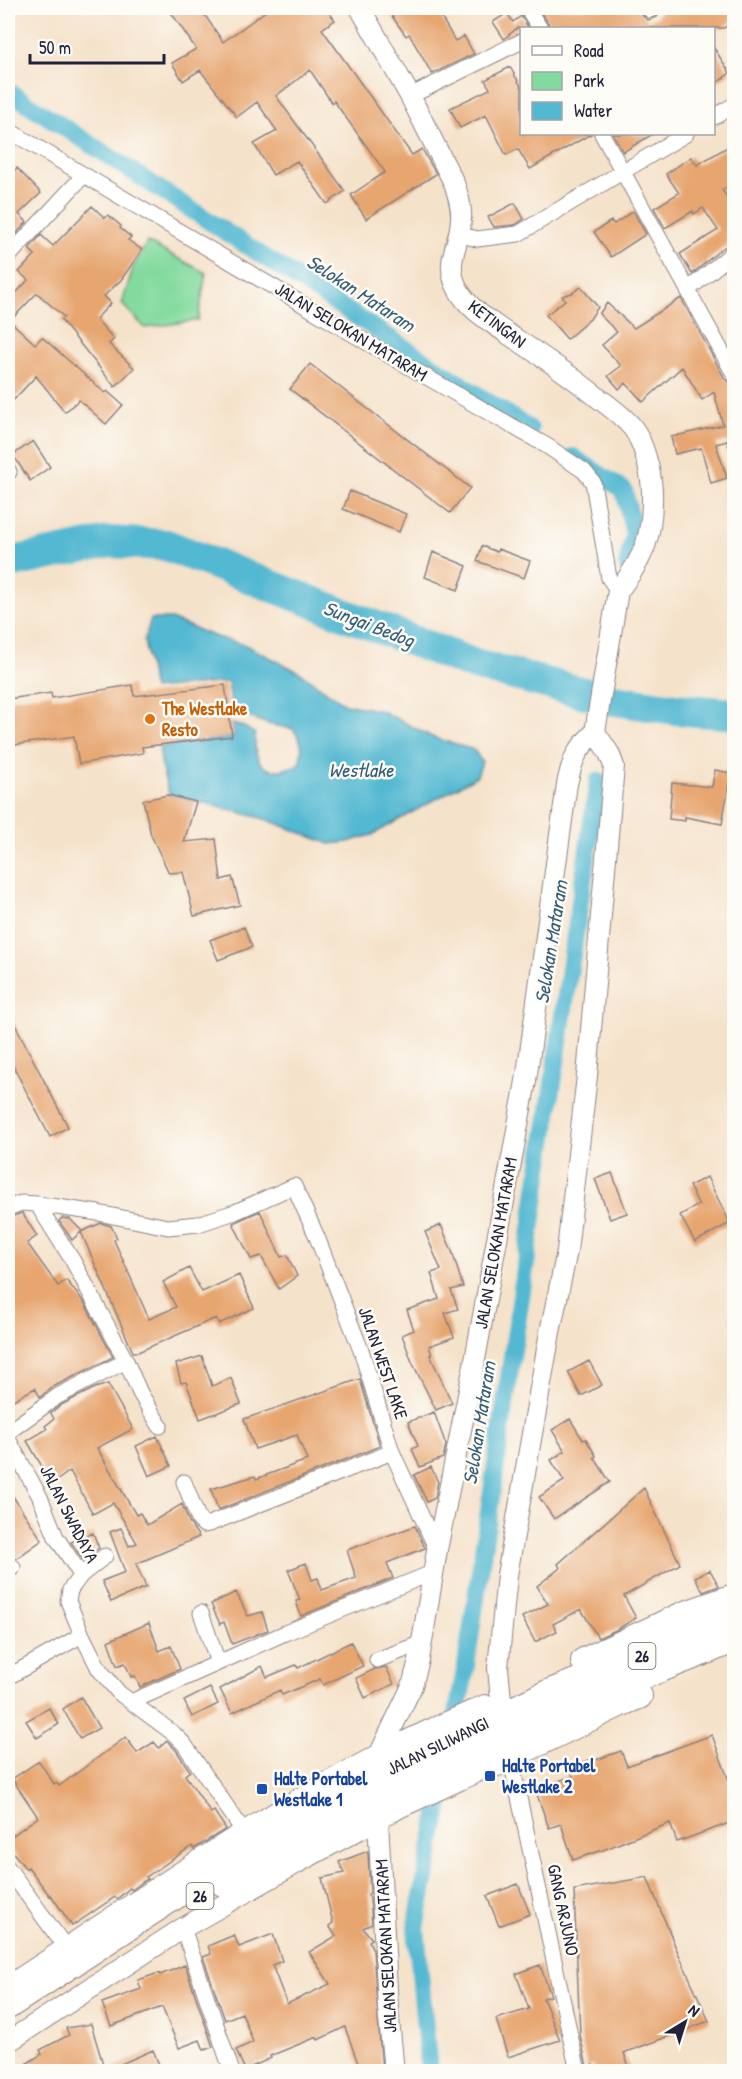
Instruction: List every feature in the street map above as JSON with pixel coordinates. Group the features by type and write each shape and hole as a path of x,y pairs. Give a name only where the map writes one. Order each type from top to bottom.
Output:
{"highway":[{"path":"493,1702 683,1616 735,1597"},
{"name":"JALAN SILIWANGI","path":"8,2006 285,1824 396,1777 735,1616"},
{"name":"JALAN SILIWANGI","path":"551,1702 735,1640"},
{"path":"504,1759 619,1704 735,1658"},
{"name":"JALAN SILIWANGI","path":"8,2025 204,1893 396,1777"}],"street":[{"name":"KETINGAN","path":"360,8 410,96 454,183 461,211 461,221 450,268 457,289 466,302 489,321 571,376 618,413 633,428 647,459 652,479 652,516 645,550 616,598"},
{"path":"527,8 539,27"},
{"path":"410,96 520,42"},
{"path":"715,116 735,105"},
{"name":"JALAN SELOKAN MATARAM","path":"8,130 394,359 547,446 584,471 593,482 609,578 616,598"},
{"path":"603,135 735,374"},
{"path":"458,234 477,239 518,234 684,135"},
{"path":"8,257 84,175"},
{"path":"689,289 735,252"},
{"path":"8,2042 183,1928 378,1820 417,1735 493,1702 507,1575 550,1332 567,1251 587,1076 614,782 614,766 596,725 616,598"},
{"name":"JALAN SELOKAN MATARAM","path":"396,1777 526,1082 567,784 573,758 596,725"},
{"name":"JALAN WEST LAKE","path":"37,1204 98,1212 168,1227 198,1224 226,1215 294,1186 317,1237 362,1353 392,1452 437,1550"},
{"path":"8,1208 21,1203 37,1204 73,1261 126,1361 140,1393 160,1426"},
{"path":"8,1432 58,1396 126,1361"},
{"name":"JALAN SWADAYA","path":"8,1439 39,1497 56,1537 81,1575 70,1590 68,1601 81,1635 99,1670 119,1693 173,1733 184,1744 244,1832"},
{"path":"184,1482 199,1520 204,1525 392,1452"},
{"path":"8,1472 20,1462"},
{"path":"81,1575 105,1556"},
{"path":"131,1702 285,1633 434,1572"},
{"path":"201,1613 218,1663"},
{"path":"8,1677 81,1635"},
{"path":"377,1660 422,1643"},
{"path":"8,1986 244,1832 396,1777 504,1759"},
{"name":"GANG ARJUNO","path":"504,1759 578,2072"},
{"name":"JALAN SELOKAN MATARAM","path":"378,1820 388,2009 394,2072"},
{"path":"8,1868 66,1948"},
{"path":"183,1928 232,2072"}],"green space":[{"path":"147,242 206,273 198,320 145,328 122,304 133,268"}],"water":[{"name":"Westlake","path":"151,619 171,619 216,637 245,645 299,672 345,704 382,711 432,737 474,750 482,762 477,776 372,835 348,842 330,844 265,819 169,794 159,747 234,737 233,724 244,727 255,734 255,746 260,762 271,770 279,770 299,764 301,746 293,729 268,724 232,711 228,682 153,689 144,640"}],"building":[{"path":"168,8 200,8 223,42 270,8 326,8 335,20 322,29 412,155 422,149 436,174 366,219 351,195 385,172 334,101 332,103 310,70 276,96 345,191 327,204 297,161 273,175 254,144 277,131 257,102 237,117 200,70 183,81 172,63 196,49"},
{"path":"386,8 436,8 455,41 464,36 474,54 432,74 409,34 406,36"},
{"path":"538,8 641,8 643,16 648,20 657,17 662,8 735,8 735,19 724,28 550,27"},
{"path":"507,13 513,22 521,16 528,27 517,28 504,39 493,22"},
{"path":"715,50 730,73 715,84"},
{"path":"510,67 520,84 520,135 589,135 530,169 518,149 506,155 486,115 460,128 450,108 490,89 485,80"},
{"path":"614,135 651,135 623,152"},
{"path":"729,146 735,154 735,183 722,190 735,208 735,240 692,274 680,254 718,230 703,208 694,214 693,211 665,228 654,208 679,193 666,174 691,157 697,165"},
{"path":"17,168 41,193 19,214 27,222 8,243 8,177"},
{"path":"515,203 524,219 515,225 494,227 488,217"},
{"path":"92,206 105,218 108,215 121,226 120,228 131,237 128,240 142,250 121,280 104,296 111,303 96,319 114,339 109,344 134,368 115,387 61,320 64,317 37,293 10,321 35,344 42,337 105,393 107,391 123,405 106,424 79,400 65,412 36,376 8,406 8,302 28,280 19,272 35,255 29,249 41,235 53,246"},
{"path":"633,211 646,234 611,257 594,232 611,221 614,224"},
{"path":"581,287 598,307 590,319 567,339 546,315 565,300 562,296"},
{"path":"681,298 725,379 730,383 735,401 735,449 730,450 727,441 716,444 727,478 711,483 701,448 675,454 671,437 723,425 714,392 702,400 682,367 643,402 626,383 619,389 608,376 621,366 602,345 617,332 599,314 607,303 634,328"},
{"path":"310,364 470,488 450,513 290,389"},
{"path":"33,441 50,467 30,481 13,455"},
{"path":"350,491 406,514 399,532 343,509"},
{"path":"482,546 497,552 498,549 530,561 524,578 477,561"},
{"path":"433,552 467,566 458,590 425,577"},
{"name":"The Westlake Resto","path":"132,685 134,696 225,685 232,736 142,747 143,753 79,764 74,736 8,746 8,699 51,693 52,698"},
{"path":"715,770 731,773 722,824 685,817 685,821 669,819 672,783 712,787"},
{"path":"168,795 196,802 184,842 216,839 221,880 232,877 240,905 194,916 183,872 169,873 151,835 143,800"},
{"path":"244,927 252,947 218,960 210,940"},
{"path":"8,1011 68,1127 50,1137 8,1056"},
{"path":"612,1173 627,1213 610,1219 595,1179"},
{"path":"707,1177 730,1223 695,1242 680,1215 699,1205 689,1186"},
{"path":"260,1211 281,1257 287,1255 297,1276 279,1289 261,1256 251,1259 233,1223"},
{"path":"22,1213 37,1236 27,1243 58,1286 66,1280 84,1302 113,1357 53,1387 40,1397 35,1388 8,1403 8,1218"},
{"path":"62,1218 70,1219 82,1231 72,1240 59,1221"},
{"path":"101,1223 111,1226 117,1238 114,1240 149,1319 176,1307 163,1282 189,1268 202,1292 239,1275 254,1308 219,1324 216,1318 138,1352 133,1352 81,1232"},
{"path":"441,1225 463,1287 451,1290 458,1309 445,1313 454,1337 429,1346 432,1355 430,1355 452,1403 436,1410 412,1362 402,1335 414,1330 407,1310 439,1299 431,1273 441,1270 425,1232"},
{"path":"202,1356 212,1386 231,1378 241,1404 200,1419 186,1382 181,1383 176,1364"},
{"path":"589,1361 602,1385 581,1396 568,1372"},
{"path":"360,1379 380,1446 218,1510 211,1489 255,1476 256,1479 307,1460 297,1435 255,1449 244,1419"},
{"path":"108,1384 133,1429 97,1448 136,1515 140,1513 147,1525 182,1504 190,1524 199,1537 136,1564 146,1587 111,1602 102,1581 125,1572 110,1532 121,1528 129,1546 137,1543 113,1503 93,1514 70,1471 52,1484 41,1469 43,1468 27,1441 47,1429 45,1426 54,1419 51,1413 63,1404"},
{"path":"434,1412 446,1445 443,1458 420,1467 412,1449 418,1446 408,1422"},
{"path":"570,1419 583,1440 586,1439 610,1482 554,1519 539,1497 564,1481 551,1460 565,1451 552,1430"},
{"path":"157,1436 171,1466 149,1476 136,1446"},
{"path":"431,1467 438,1482 435,1498 427,1502 414,1475"},
{"path":"644,1488 680,1564 624,1596 636,1618 616,1630 598,1638 581,1609 553,1624 557,1631 535,1642 522,1617 548,1604 537,1586 560,1568 558,1564"},
{"path":"8,1489 42,1540 17,1558 8,1559"},
{"path":"415,1526 425,1548 387,1563 393,1578 301,1616 296,1601 300,1600 288,1570 306,1563 312,1580 318,1578 322,1590 356,1578 347,1550"},
{"path":"93,1533 99,1548 83,1560 71,1542"},
{"path":"710,1570 719,1586 703,1592 695,1577"},
{"path":"236,1592 248,1616 262,1612 268,1630 232,1644 224,1622 220,1624 211,1604"},
{"path":"149,1623 159,1651 171,1646 180,1669 140,1687 135,1676 131,1677 125,1663 117,1666 108,1641"},
{"path":"351,1642 363,1666 323,1685 320,1679 282,1695 280,1690 232,1713 220,1689 262,1666 267,1677 296,1665 298,1668"},
{"path":"386,1667 394,1684 365,1698 356,1678 375,1669"},
{"path":"210,1688 218,1704 192,1717 184,1701"},
{"path":"81,1697 99,1728 80,1739 63,1709"},
{"path":"49,1708 59,1724 37,1738 26,1721"},
{"path":"712,1735 735,1797 735,1821 677,1842 670,1823 573,1860 561,1824 549,1828 535,1789 573,1776 569,1768 621,1751 627,1766"},
{"path":"126,1737 137,1753 154,1742 159,1748 167,1741 190,1771 185,1775 211,1813 214,1811 226,1829 194,1849 192,1846 146,1877 148,1879 132,1890 130,1888 117,1899 115,1897 72,1926 51,1895 8,1846 8,1839 38,1817 12,1779 39,1761 54,1784 59,1786"},
{"path":"368,1851 370,1893 368,1894 372,1924 363,1928 372,1939 369,1941 373,1950 382,2070 361,2072 345,2027 318,2040 317,2037 270,2056 271,2058 245,2070 236,2050 253,2042 242,2013 225,2020 203,1957 211,1954 208,1946 234,1935 239,1947 273,1934 282,1961 272,1965 287,2004 330,1984 309,1952 336,1936 329,1926 333,1923 322,1878 344,1873 339,1862"},
{"path":"647,1877 709,2021 624,2053 631,2072 596,2072 593,2065 587,2067 580,2035 574,1890"},
{"path":"518,1884 530,1914 499,1926 487,1896"},
{"path":"185,1965 213,2047 204,2050 200,2040 179,2048 162,2007 111,2026 102,2003 141,1989 138,1980 159,1973 160,1975"},
{"path":"540,1965 551,1996 543,1998 560,2040 508,2057 496,2019 529,2009 516,1974"},
{"path":"91,2024 105,2071 153,2050 162,2072 13,2072 42,2054 40,2050 69,2035 66,2028"}],"waterway":[{"name":"Selokan Mataram","path":"8,91 530,429"},
{"name":"Selokan Mataram","path":"573,457 624,490 634,534 627,566"},
{"name":"Sungai Bedog","path":"8,563 109,542 166,545 475,665 608,699 675,709 734,714"},
{"name":"Selokan Mataram","path":"454,1729 466,1665 598,781"},
{"name":"Selokan Mataram","path":"429,2072 416,1928 445,1777"}],"place":[{"name":"The Westlake Resto","path":"150,719"},
{"name":"Halte Portabel Westlake 2","path":"490,1776"},
{"name":"Halte Portabel Westlake 1","path":"262,1789"}]}
